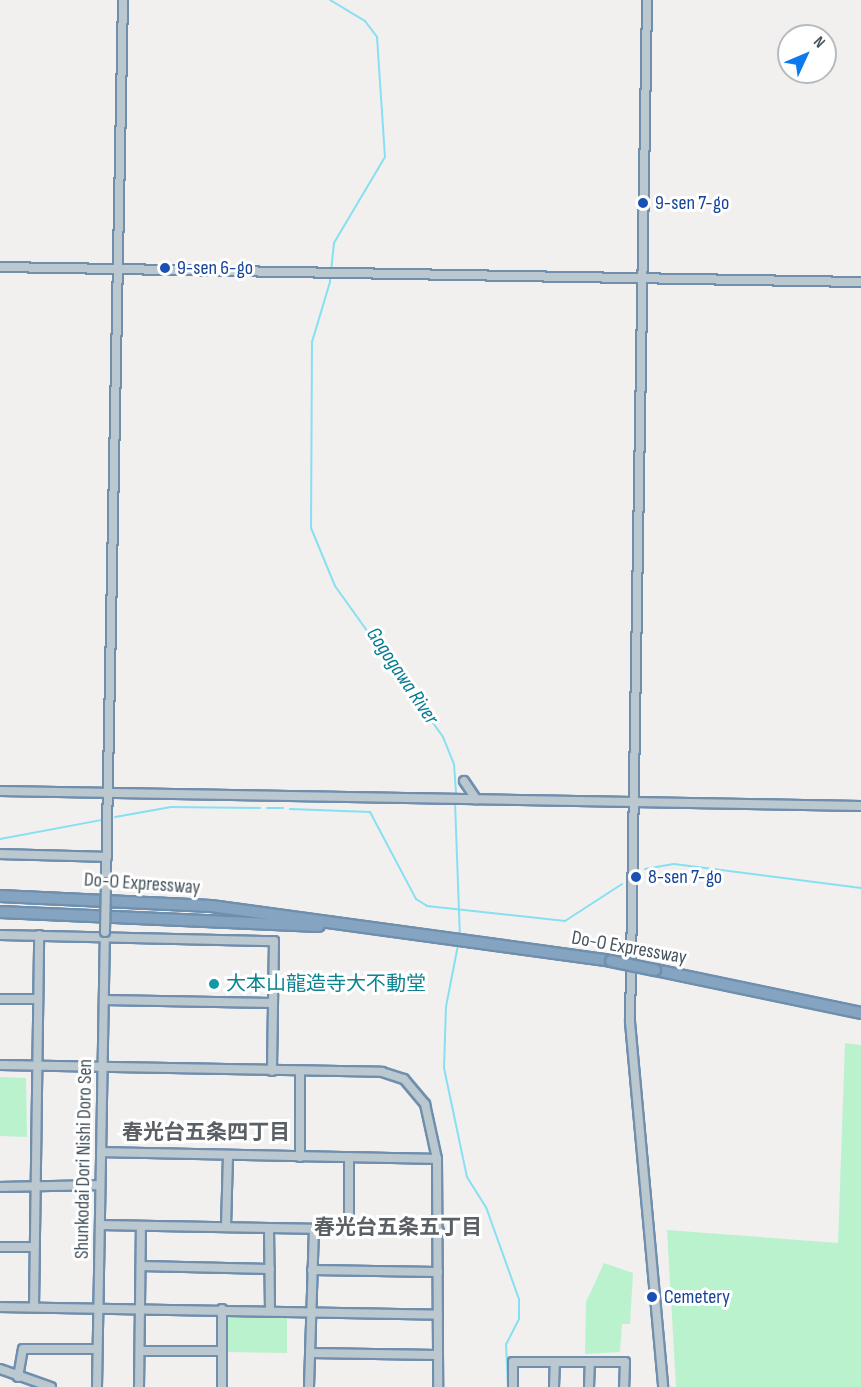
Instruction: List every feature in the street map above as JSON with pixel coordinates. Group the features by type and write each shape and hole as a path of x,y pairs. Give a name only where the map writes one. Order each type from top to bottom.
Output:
{"highway":[{"name":"Do-O Expressway","path":"0,896 211,906 388,930 611,961 861,1013"},
{"name":"Do-O Expressway","path":"0,912 388,930"}],"street":[{"name":"Shunkodai Dori Nishi Doro Sen","path":"96,1387 123,0"},
{"path":"647,0 630,1022 663,1387"},
{"path":"0,267 861,282"},
{"path":"464,781 476,799"},
{"path":"0,791 861,806"},
{"path":"0,854 107,857"},
{"path":"0,935 105,934 274,941 272,1071"},
{"path":"34,1307 39,936"},
{"path":"0,999 38,999"},
{"path":"104,1000 272,1003"},
{"path":"0,1065 382,1072 404,1079 425,1104 437,1159 438,1387"},
{"path":"300,1071 300,1157"},
{"path":"101,1152 437,1159"},
{"path":"226,1227 228,1155"},
{"path":"349,1157 349,1229"},
{"path":"0,1187 100,1185"},
{"path":"100,1226 439,1231"},
{"path":"139,1387 141,1226"},
{"path":"269,1228 270,1310"},
{"path":"309,1387 314,1229"},
{"path":"0,1246 34,1246"},
{"path":"141,1266 270,1269"},
{"path":"312,1270 438,1272"},
{"path":"0,1307 141,1307 438,1315"},
{"path":"222,1309 222,1387"},
{"path":"18,1377 22,1349 97,1349"},
{"path":"140,1351 222,1351"},
{"path":"310,1353 438,1355"},
{"path":"513,1387 513,1362 625,1362 624,1387"},
{"path":"554,1387 555,1362"},
{"path":"589,1387 590,1362"},
{"path":"0,1369 32,1385 51,1387"}],"green space":[{"path":"845,1043 861,1045 861,1387 676,1387 667,1230 838,1243"},
{"path":"0,1077 26,1078 27,1137 0,1136"},
{"path":"604,1263 633,1273 630,1324 622,1324 620,1352 585,1354 586,1302"},
{"path":"226,1314 287,1315 287,1353 226,1352"}],"waterway":[{"name":"Gogogawa River","path":"330,0 365,21 377,37 385,157 334,243 330,282 312,342 311,528 335,586 443,737 454,764 456,796"},
{"name":"Gogogawa River","path":"455,802 460,936"},
{"path":"115,817 171,807 260,808"},
{"path":"267,808 283,808"},
{"path":"290,809 370,812 416,899 427,906 565,921 622,884"},
{"path":"0,839 102,820"},
{"path":"645,869 674,864 861,888"},
{"name":"Gogogawa River","path":"458,945 446,1007 444,1068 467,1177 486,1207 519,1299 519,1319 506,1344 508,1387"}],"place":[{"name":"9-sen 7-go","path":"643,203"},
{"name":"9-sen 6-go","path":"165,268"},
{"name":"8-sen 7-go","path":"636,877"},
{"name":"大本山龍造寺大不動堂","path":"214,984"},
{"name":"Cemetery","path":"652,1297"}],"district":[{"name":"春光台五条四丁目","path":"206,1133"},
{"name":"春光台五条五丁目","path":"398,1228"}]}
